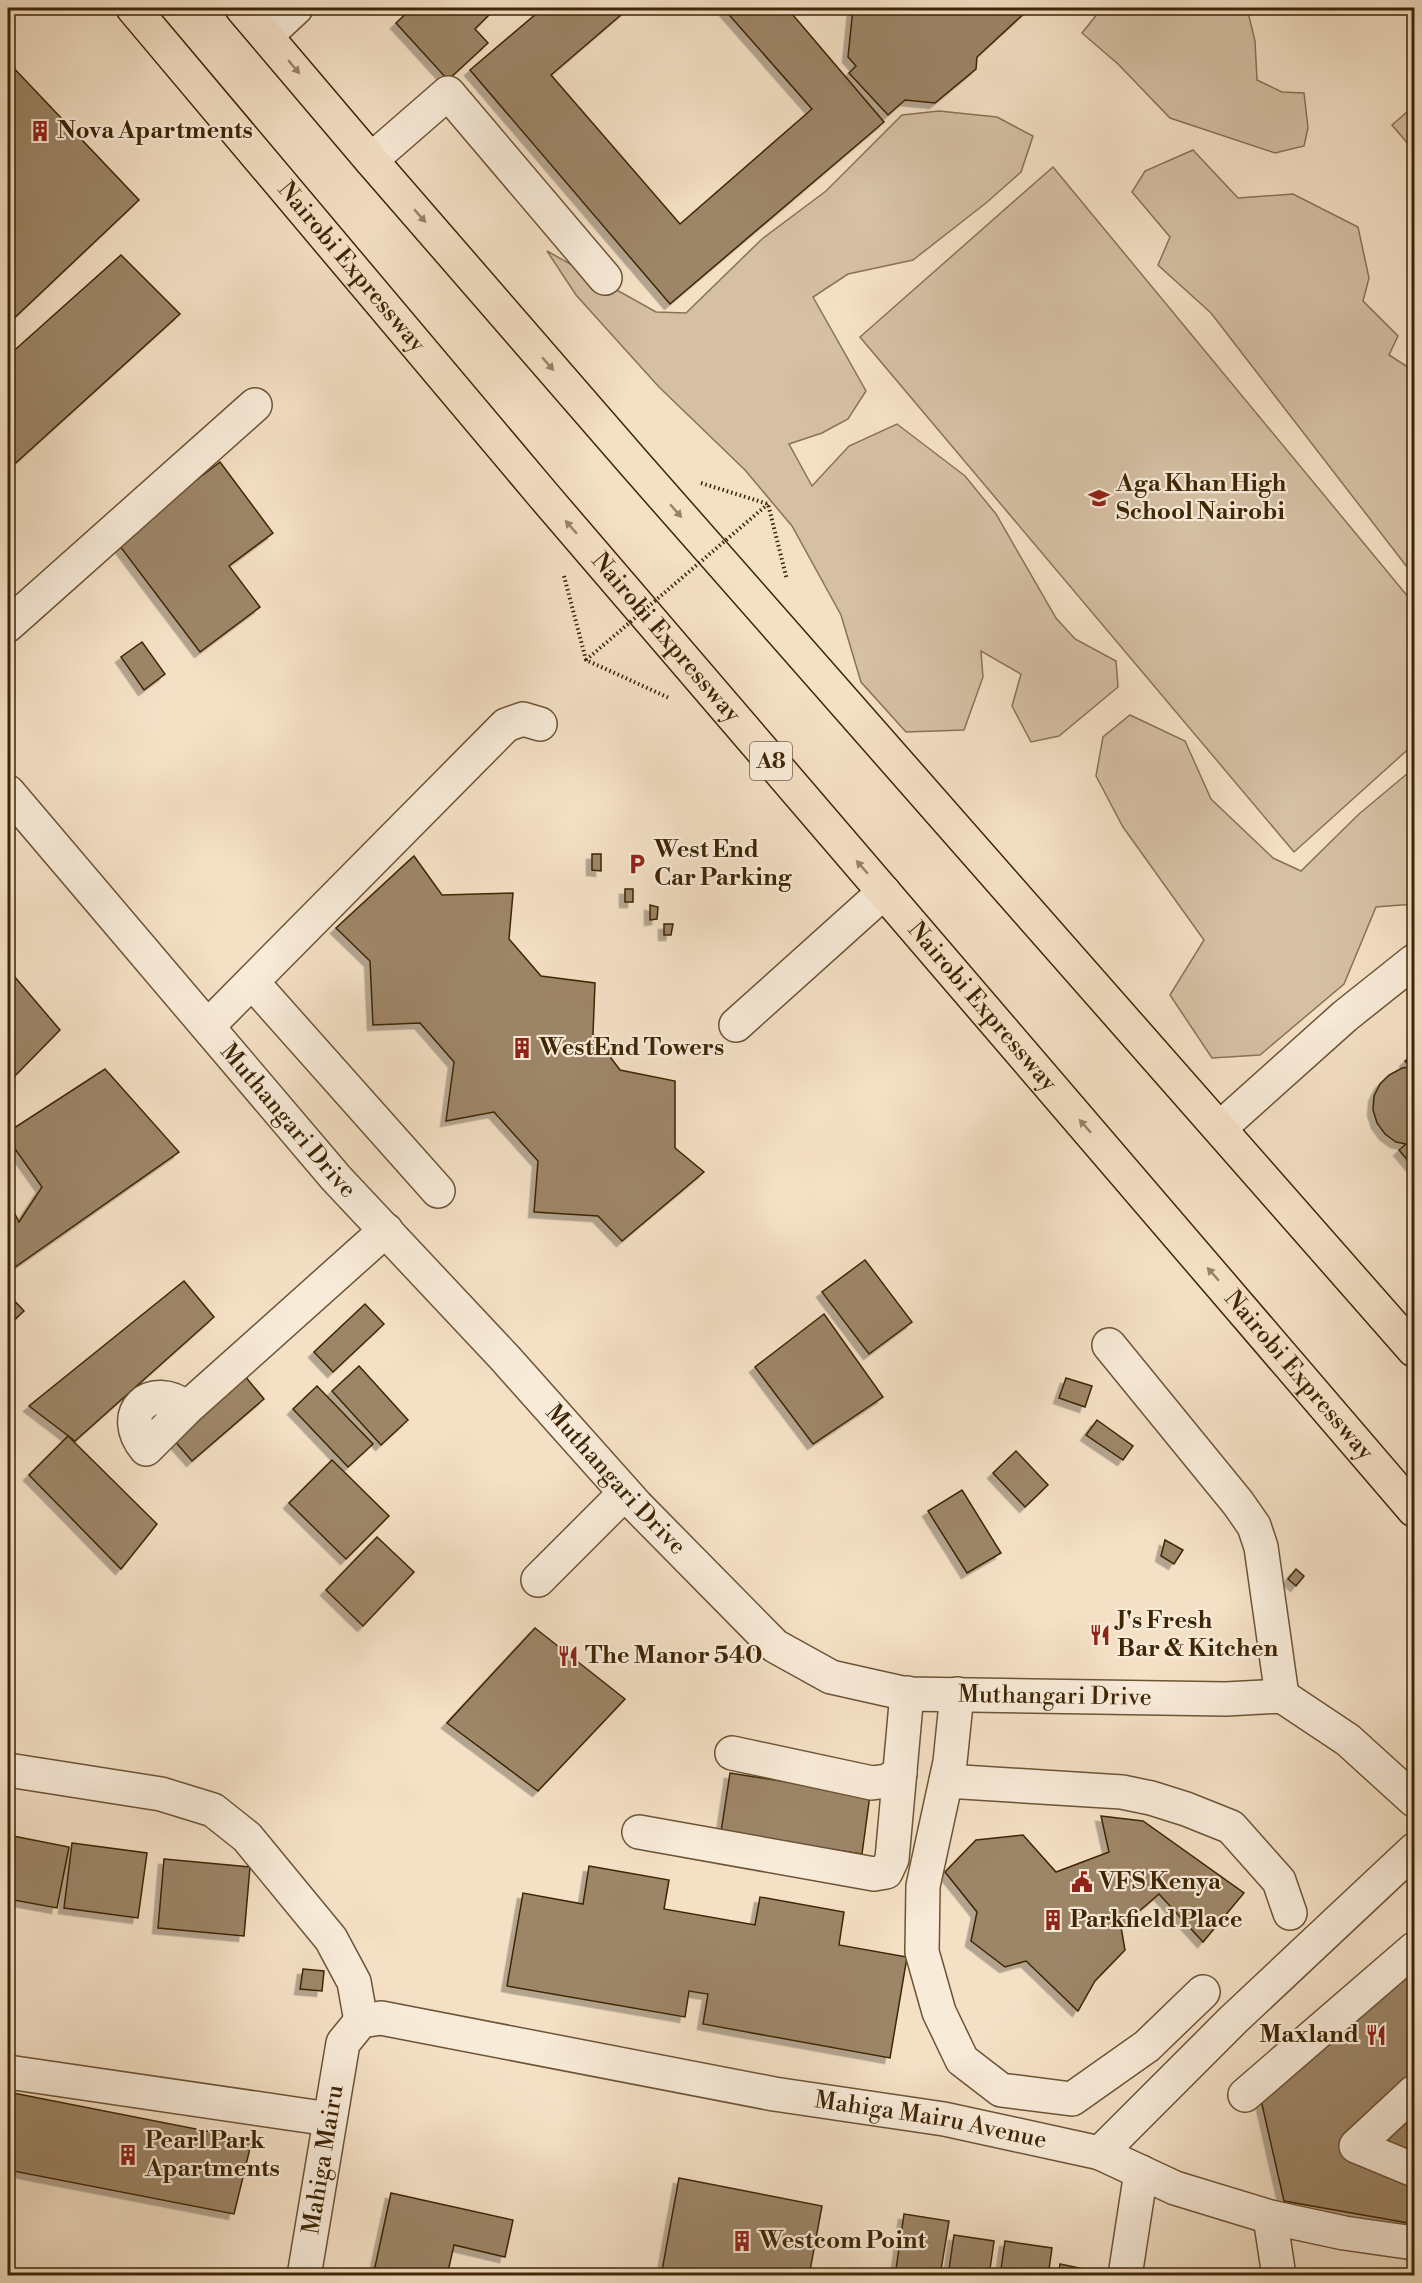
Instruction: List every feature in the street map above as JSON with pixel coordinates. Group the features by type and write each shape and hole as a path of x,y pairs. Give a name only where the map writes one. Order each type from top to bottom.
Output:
{"highway":[{"name":"Nairobi Expressway","path":"133,8 529,477 1414,1510"},
{"path":"242,8 371,160 798,650 1414,1350"}],"street":[{"path":"267,35 296,8"},
{"path":"371,160 448,93 605,278"},
{"path":"8,625 255,405"},
{"path":"208,1026 506,725 523,719 540,724"},
{"name":"Muthangari Drive","path":"8,792 336,1178 505,1358 625,1492 775,1646 831,1677 907,1693 1226,1699 1282,1696"},
{"path":"736,1025 884,892"},
{"path":"1220,1128 1345,1016 1414,961"},
{"path":"252,982 438,1191"},
{"path":"187,1408 386,1230"},
{"path":"1108,1345 1238,1503 1254,1526 1260,1547 1282,1696 1348,1740 1414,1800"},
{"path":"538,1580 625,1492"},
{"path":"639,1832 874,1874 886,1872 892,1859 907,1693"},
{"path":"957,1694 946,1781 923,1886 922,1952 939,2012 962,2060 1001,2090 1072,2099 1147,2046 1203,1992"},
{"path":"732,1753 872,1783 887,1781 900,1773"},
{"name":"Mahiga Mairu","path":"8,1770 161,1794 213,1810 247,1837 331,1939 354,1982 352,2032 329,2119 304,2276"},
{"path":"946,1781 1122,1792 1186,1809 1231,1827 1279,1881 1290,1913"},
{"path":"1100,2153 1234,2019 1414,1850"},
{"path":"1245,2095 1414,1949"},
{"name":"Mahiga Mairu Avenue","path":"352,2032 381,2018 774,2094 944,2119 1100,2153 1175,2188 1270,2217 1344,2233 1414,2243"},
{"path":"8,2072 329,2119"},
{"path":"1414,2092 1356,2146 1414,2170"},
{"path":"1125,2276 1142,2172"},
{"path":"1270,2217 1279,2276"}],"path":[{"path":"586,660 768,504"}],"shaded area":[{"path":"1102,8 1247,8 1255,41 1257,80 1282,92 1304,93 1308,128 1304,146 1275,153 1170,118 1118,64 1082,33"},
{"path":"1414,106 1414,151 1392,125"},
{"path":"939,111 997,117 1033,136 1021,172 986,203 913,260 848,274 813,297 866,391 848,419 822,433 789,444 812,486 849,446 897,424 965,476 996,514 1056,618 1075,639 1116,661 1118,687 1059,736 1031,742 1012,706 1021,674 981,651 983,677 964,730 906,732 861,682 841,615 792,526 745,470 659,387 576,295 547,251 656,312 686,313 762,239 826,191 902,115"},
{"path":"1193,150 1238,198 1293,194 1358,227 1369,278 1363,301 1398,336 1389,355 1414,371 1414,576 1211,313 1158,265 1170,237 1132,192 1145,171"},
{"path":"1053,167 1414,604 1414,744 1294,852 860,337"},
{"path":"1130,715 1185,741 1211,799 1273,858 1301,871 1359,814 1414,768 1414,904 1376,907 1344,984 1260,1055 1212,1058 1170,995 1204,940 1123,827 1096,776 1103,737"}],"building":[{"path":"412,8 490,8 493,11 475,29 488,43 448,80 396,23"},
{"path":"543,8 629,8 551,75 680,224 812,109 723,8 787,8 884,122 670,304 470,70"},
{"path":"853,8 1030,8 977,57 976,69 935,103 905,100 888,115 849,73 856,66 848,57"},
{"name":"Nova Apartments","path":"8,62 139,200 8,324"},
{"path":"121,255 180,314 8,470 8,356"},
{"path":"220,462 273,533 229,566 260,607 200,652 116,541"},
{"path":"142,642 165,674 144,690 121,657"},
{"path":"592,854 601,854 601,871 592,870"},
{"name":"WestEnd Towers","path":"414,856 442,895 513,893 509,939 541,976 595,983 593,1034 620,1070 675,1081 675,1148 704,1172 622,1241 598,1216 534,1212 538,1161 494,1112 446,1121 454,1062 420,1023 373,1025 370,961 336,928"},
{"path":"625,889 633,889 633,902 625,902"},
{"path":"650,905 658,907 657,919 650,920"},
{"path":"664,924 673,924 671,935 664,935"},
{"path":"8,969 60,1030 8,1083"},
{"path":"1414,1053 1414,1168 1399,1150 1406,1144 1396,1142 1385,1134 1377,1123 1373,1110 1374,1096 1380,1084 1389,1075 1402,1068 1410,1067 1405,1061"},
{"path":"105,1069 179,1152 8,1272 8,1200 19,1222 42,1187 8,1139 8,1132"},
{"path":"865,1260 912,1322 869,1354 822,1292"},
{"path":"184,1281 214,1317 75,1441 29,1406"},
{"path":"8,1294 24,1311 8,1326"},
{"path":"365,1304 384,1324 333,1372 314,1352"},
{"path":"824,1314 883,1397 813,1444 755,1367"},
{"path":"359,1366 408,1420 381,1445 332,1391"},
{"path":"239,1369 264,1399 192,1461 166,1431"},
{"path":"1066,1378 1092,1386 1085,1407 1059,1398"},
{"path":"317,1386 373,1444 348,1467 293,1409"},
{"path":"1097,1420 1133,1446 1123,1460 1086,1435"},
{"path":"68,1436 157,1524 121,1569 29,1475"},
{"path":"1016,1451 1048,1485 1025,1507 993,1473"},
{"path":"332,1460 389,1516 346,1559 289,1503"},
{"path":"962,1490 1001,1553 967,1573 928,1511"},
{"path":"377,1537 414,1572 363,1626 326,1590"},
{"path":"1165,1540 1183,1550 1174,1564 1161,1556"},
{"path":"1296,1569 1304,1576 1296,1586 1288,1579"},
{"path":"535,1628 625,1699 538,1791 447,1723"},
{"path":"730,1773 870,1795 862,1854 721,1832"},
{"name":"Parkfield Place","path":"1101,1816 1143,1821 1244,1893 1203,1942 1159,1894 1121,1927 1125,1950 1095,1981 1078,2011 1026,1961 1005,1967 971,1941 977,1912 945,1872 976,1840 1023,1835 1056,1872 1109,1852"},
{"path":"8,1835 69,1847 57,1908 8,1899"},
{"path":"72,1843 147,1853 138,1918 64,1908"},
{"path":"164,1859 250,1867 244,1936 158,1928"},
{"path":"589,1866 669,1880 664,1909 755,1925 760,1897 844,1912 839,1945 907,1957 890,2058 703,2024 708,1994 689,1991 685,2017 507,1986 523,1893 583,1904"},
{"path":"303,1969 324,1971 322,1991 300,1989"},
{"name":"Maxland","path":"1414,1969 1414,2224 1284,2201 1261,2100"},
{"name":"Pearl Park Apartments","path":"8,2092 252,2140 234,2214 8,2170"},
{"name":"Westcom Point","path":"679,2178 822,2206 809,2276 661,2276"},
{"path":"391,2193 513,2220 505,2257 454,2245 447,2276 373,2276"},
{"path":"904,2214 949,2221 940,2276 895,2276"},
{"path":"954,2235 994,2241 989,2276 948,2276"},
{"path":"1005,2241 1052,2248 1048,2276 1000,2276"},
{"path":"1060,2264 1108,2274 1108,2276 1058,2276"}],"place":[{"name":"Nova Apartments","path":"40,131"},
{"name":"Aga Khan High School Nairobi","path":"1099,498"},
{"name":"West End Car Parking","path":"637,864"},
{"name":"WestEnd Towers","path":"522,1048"},
{"name":"J's Fresh Bar & Kitchen","path":"1100,1635"},
{"name":"The Manor 540","path":"568,1656"},
{"name":"VFS Kenya","path":"1082,1882"},
{"name":"Parkfield Place","path":"1053,1920"},
{"name":"Maxland","path":"1376,2035"},
{"name":"Pearl Park Apartments","path":"128,2155"},
{"name":"Westcom Point","path":"742,2241"}]}
